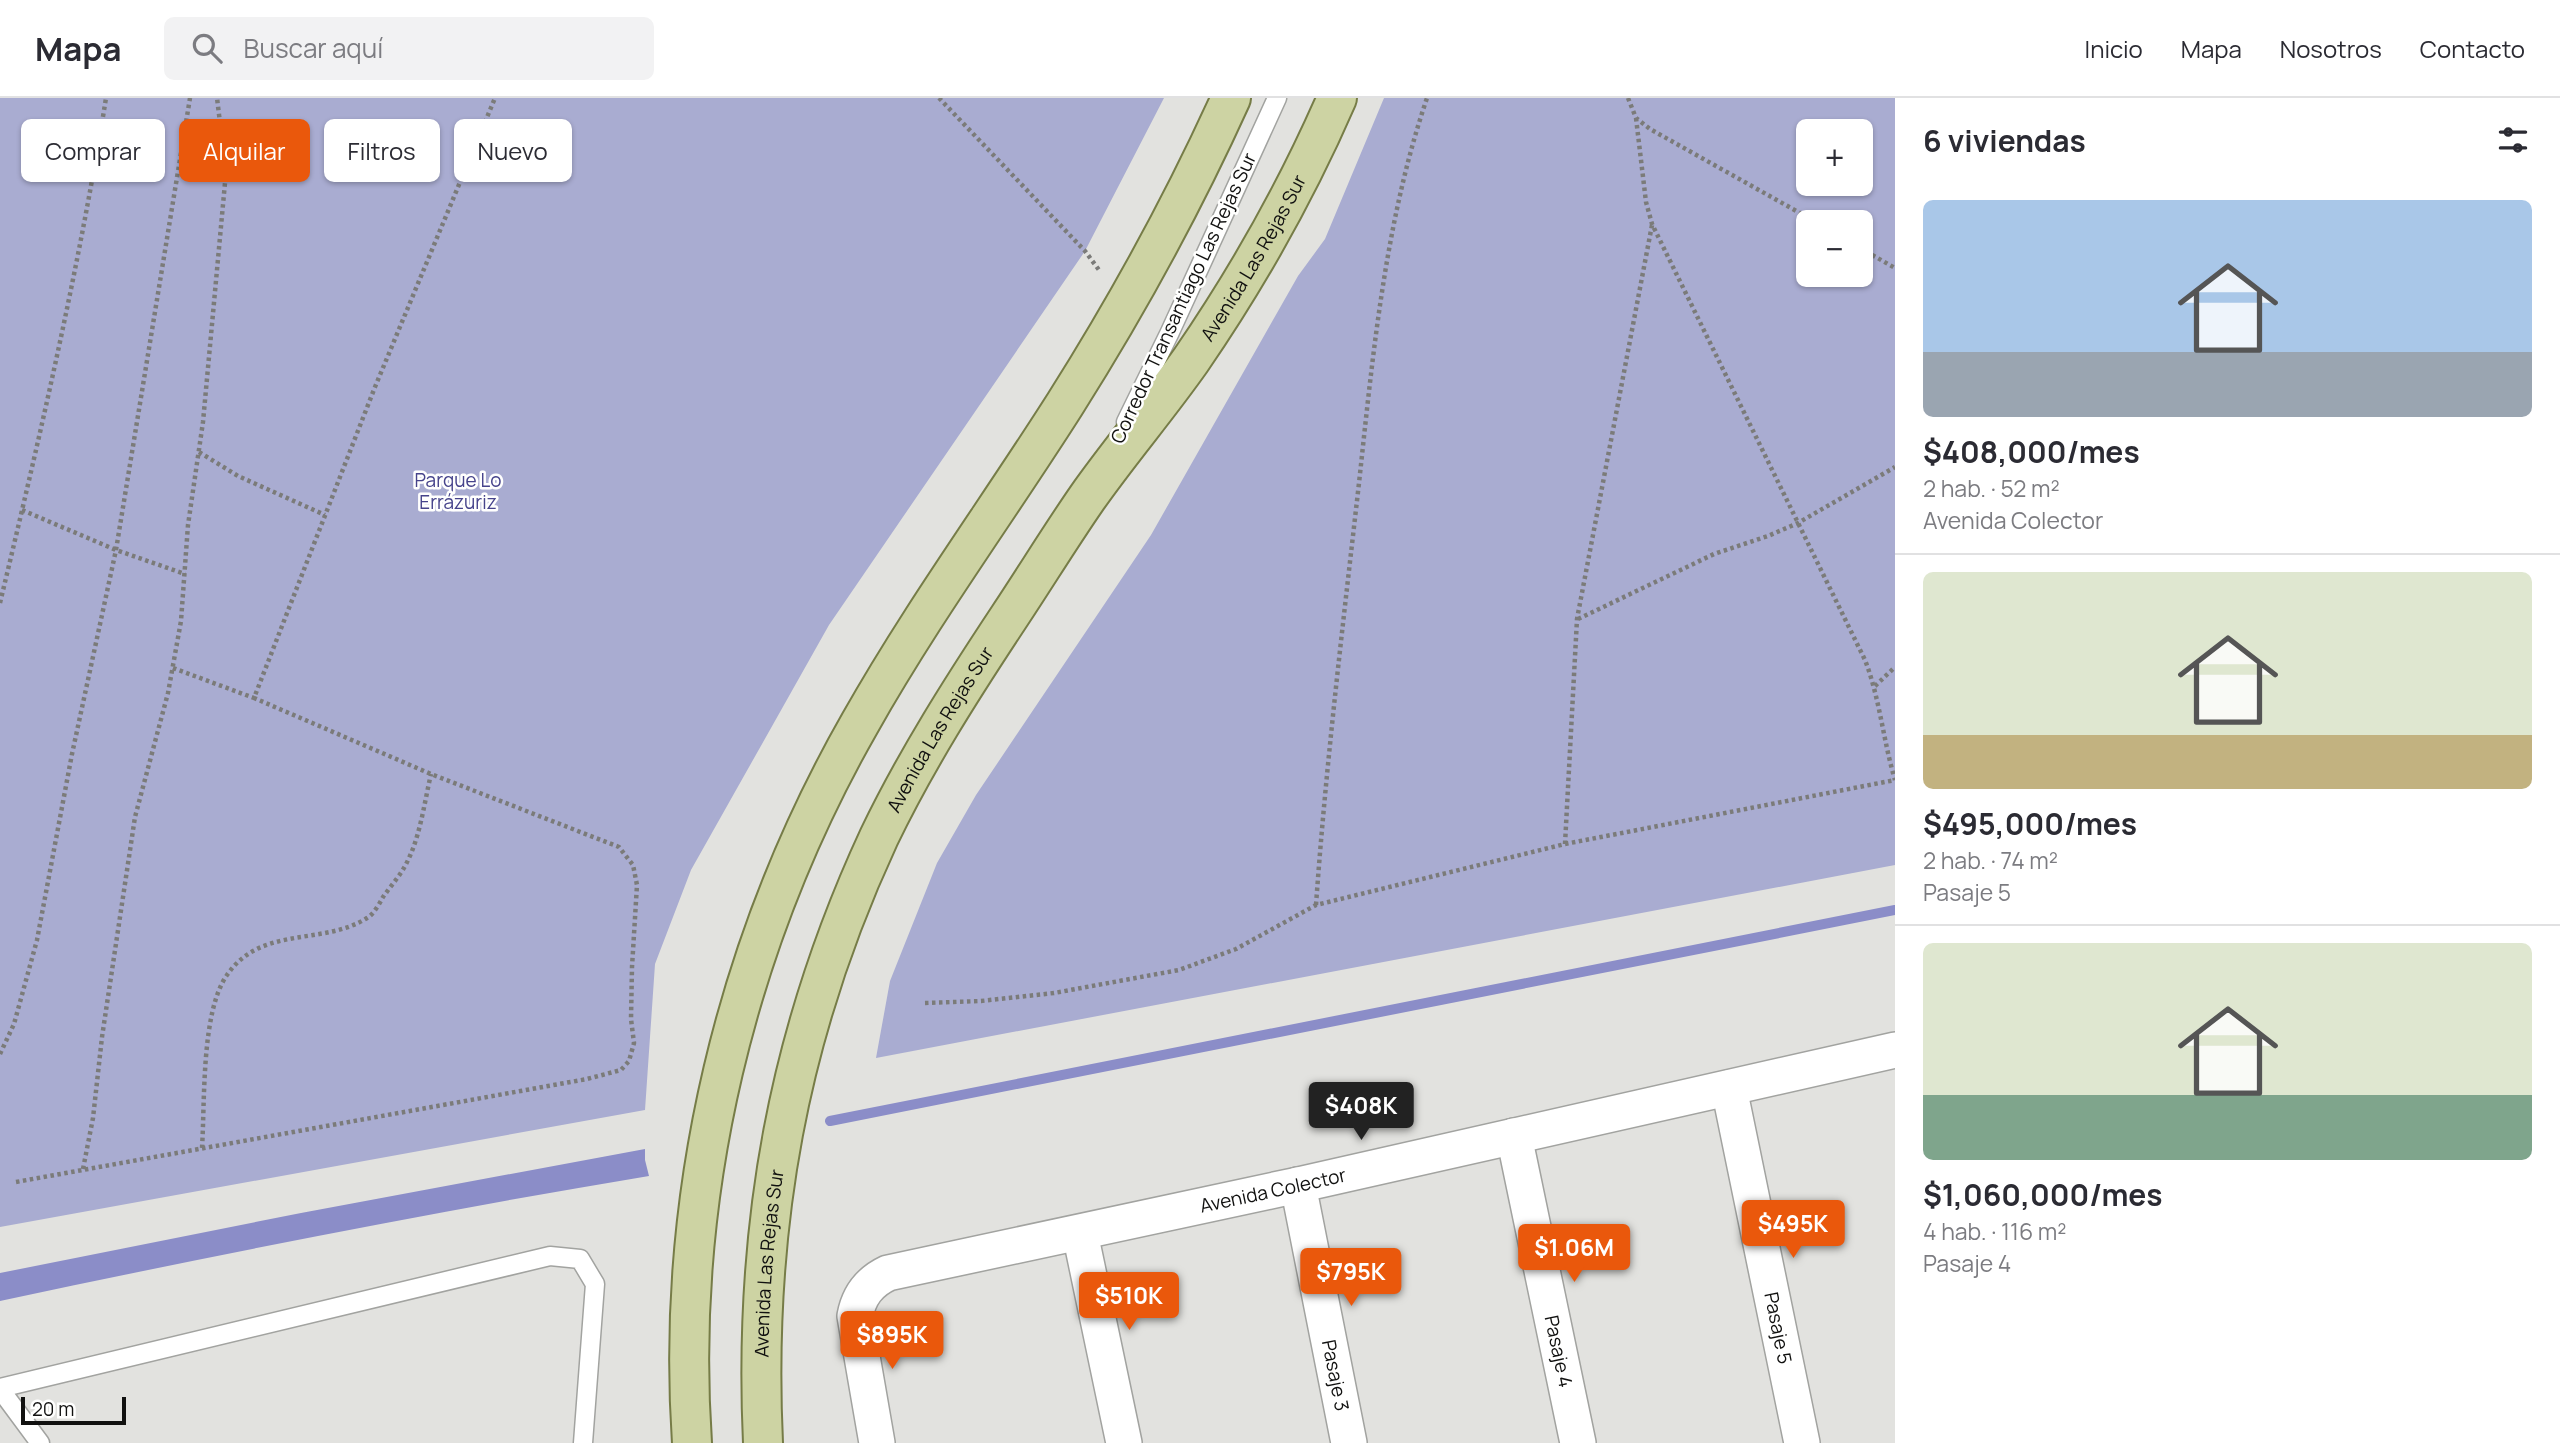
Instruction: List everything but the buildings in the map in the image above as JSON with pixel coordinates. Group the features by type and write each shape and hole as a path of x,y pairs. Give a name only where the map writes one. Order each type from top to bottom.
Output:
{"main road":[{"path":"692,1443 692,1279 698,1204 712,1119 731,1036 756,954 786,874 820,798 859,724 1107,337 1171,222 1231,98"},
{"name":"Avenida Las Rejas Sur","path":"763,1443 761,1324 773,1189 788,1106 823,978 854,895 914,769 978,663 1088,497 1151,415 1233,296 1297,184 1337,98"}],"street":[{"name":"Avenida Colector","path":"877,1443 855,1316 863,1293 878,1278 888,1273 1298,1185 1895,1050"},
{"name":"Pasaje 5","path":"1729,1088 1802,1443"},
{"name":"Pasaje 4","path":"1514,1136 1578,1443"},
{"name":"Pasaje 3","path":"1298,1185 1349,1443"},
{"path":"1080,1233 1124,1443"}],"lane":[{"name":"Corredor Transantiago Las Rejas Sur","path":"1088,497 1170,332 1278,98"},
{"path":"40,1443 0,1389 550,1255 580,1259 594,1284 583,1443"}],"path":[{"path":"0,603 45,413 106,98"},
{"path":"0,1054 14,1024 37,940 72,754 116,550 190,98"},
{"path":"82,1170 93,1118 102,1037 135,817 173,668 181,621 188,525 199,452 226,172 216,98"},
{"path":"254,698 380,375 495,98"},
{"path":"939,98 1085,251 1099,270"},
{"path":"1316,905 1325,780 1381,302 1406,161 1427,98"},
{"path":"925,1003 981,1001 1054,993 1179,970 1236,949 1316,905 1565,844 1895,780 1888,758 1875,686 1849,624 1652,224 1646,202 1636,118 1628,98"},
{"path":"1636,118 1650,130 1796,211"},
{"path":"1565,844 1577,619 1652,224"},
{"path":"1873,255 1895,268"},
{"path":"199,452 238,476 326,515"},
{"path":"1577,619 1714,554 1798,523 1895,467"},
{"path":"22,510 116,550 185,574"},
{"path":"1875,686 1895,667"},
{"path":"16,1182 587,1079 621,1070 629,1060 634,1043 631,1018 637,884 634,864 620,848 431,774 254,698 173,668"},
{"path":"202,1148 208,1037 216,1000 227,975 247,954 280,939 335,932 369,917 405,866 416,835 431,774"}],"green space":[{"name":"Parque Lo Errázuriz","path":"0,98 1164,98 1085,251 829,625 691,870 655,964 645,1110 0,1227"},
{"path":"1384,98 1895,98 1895,865 876,1058 890,981 937,863 976,795 1151,535 1298,276 1325,239"}],"shaded area":[{"path":"645,1149 649,1176 324,1235 0,1301 0,1273"}],"waterway":[{"path":"830,1121 1895,910"}]}
